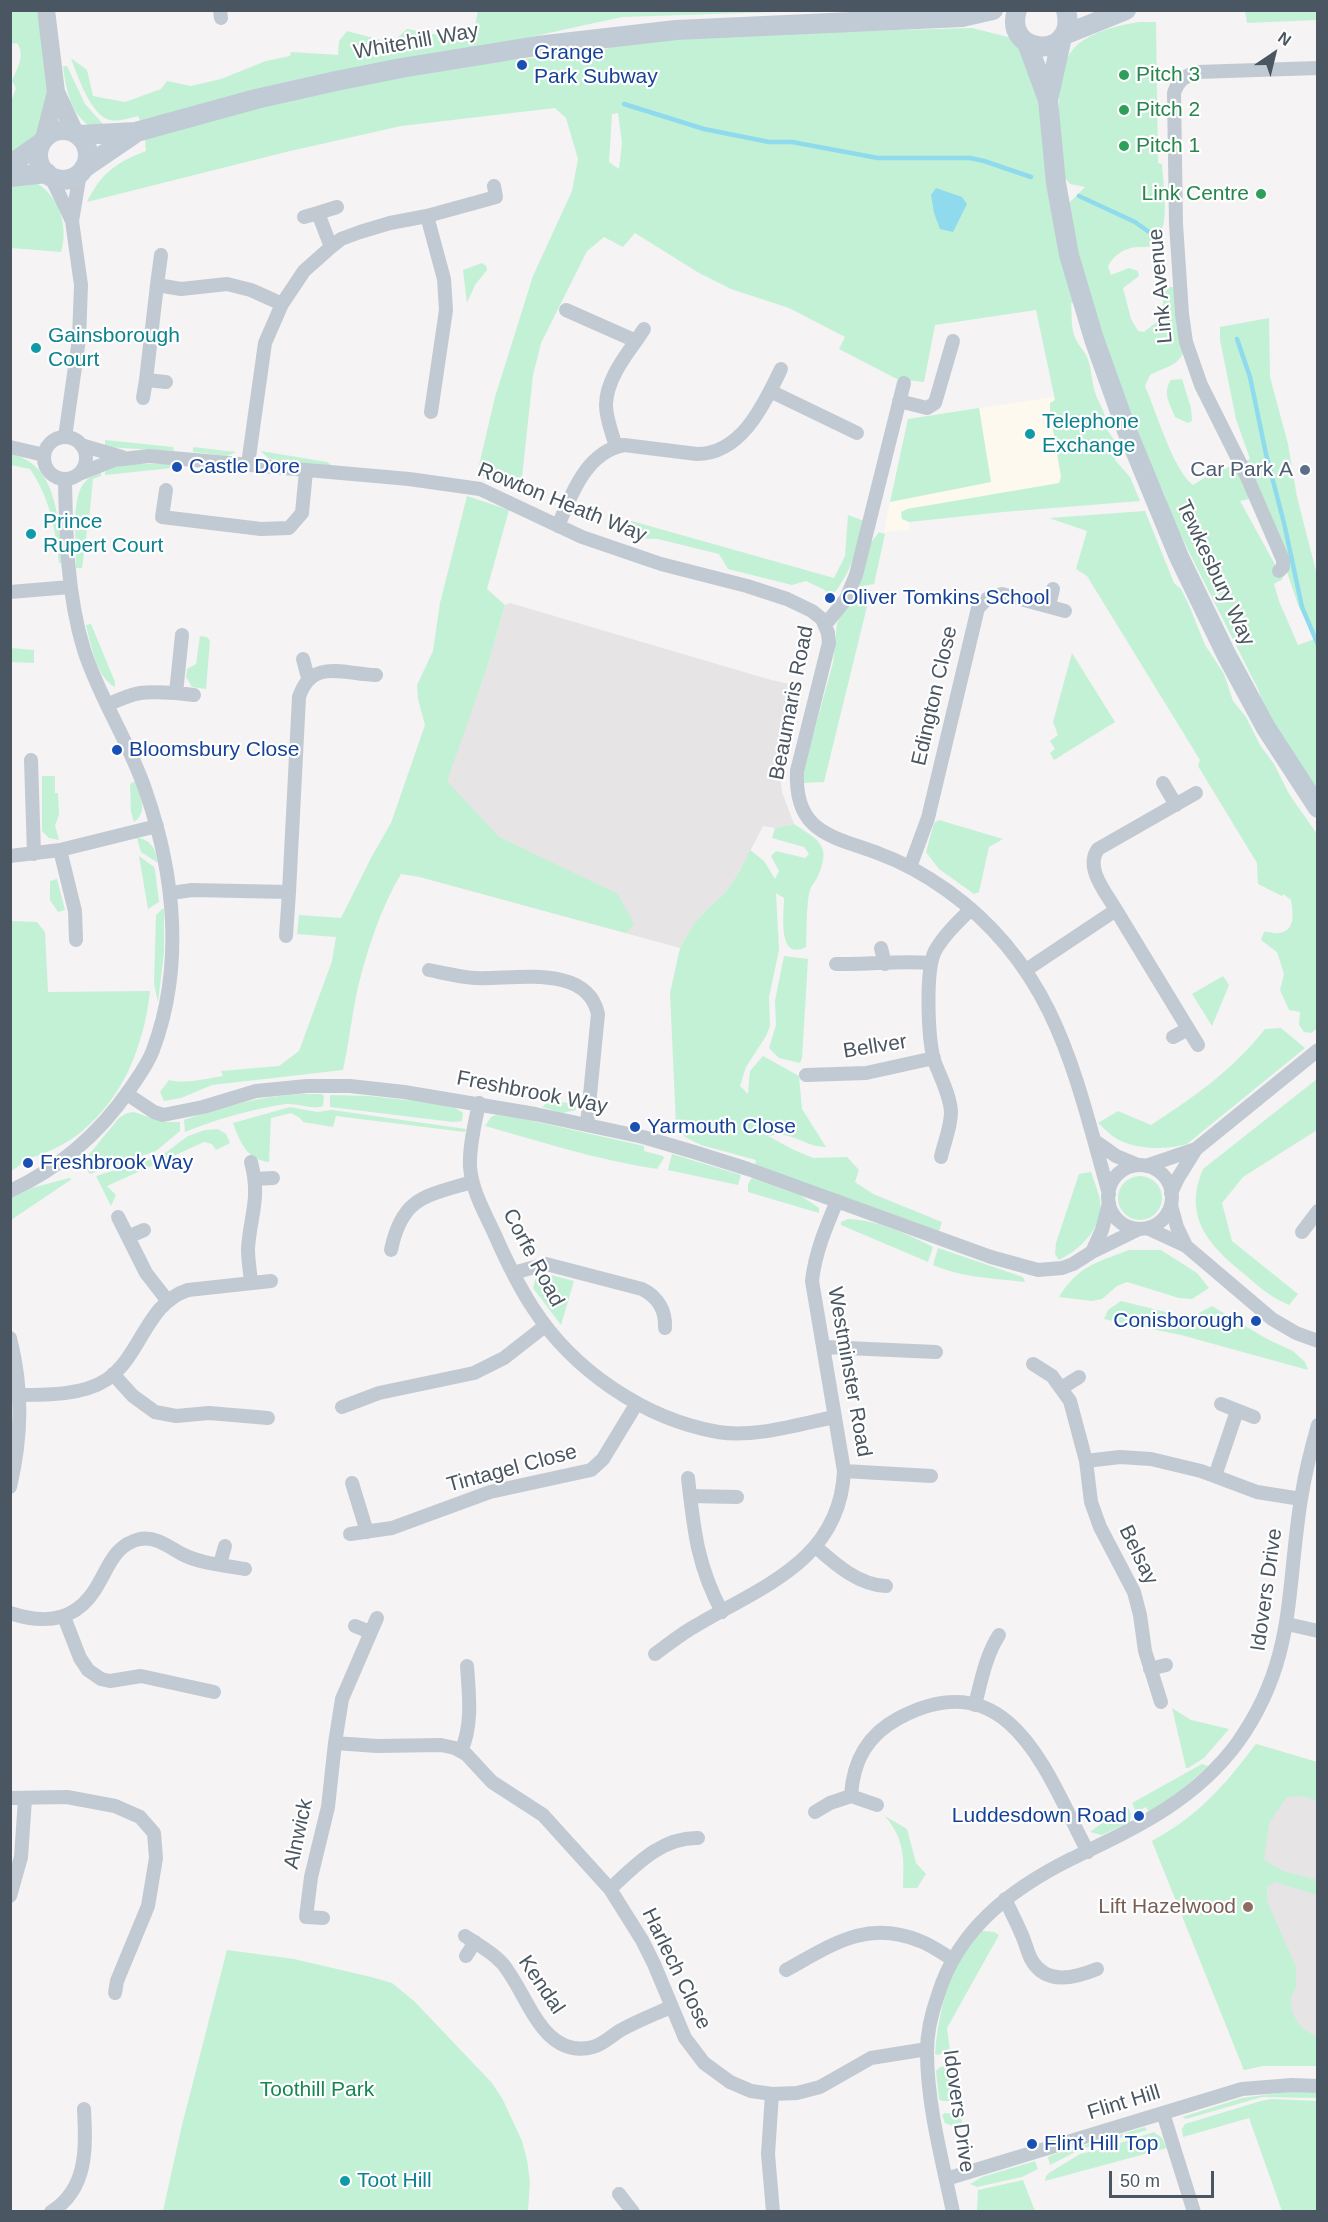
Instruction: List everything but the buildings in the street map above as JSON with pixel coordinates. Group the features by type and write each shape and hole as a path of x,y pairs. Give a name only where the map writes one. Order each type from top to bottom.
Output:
{"main road":[{"name":"Whitehill Way","path":"77,134 136,132 256,99 336,81 537,46 676,30 923,18 993,10"},
{"name":"Tewkesbury Way","path":"1048,100 1063,36 1068,26 1066,10"},
{"path":"1063,36 1126,10"},
{"name":"Whitehill Way","path":"957,14 1020,28 1042,47 1057,43 1063,36"},
{"name":"Tewkesbury Way","path":"1020,28 1048,100 1056,183 1069,255 1094,339 1127,431 1179,557 1226,654 1266,728 1317,808"},
{"path":"10,165 50,134 60,130 77,134 87,148 87,160 82,170 66,179 48,174 10,177"},
{"name":"Whitehill Way","path":"82,170 136,132"},
{"path":"43,140 38,153 39,160 48,174"}],"street":[{"path":"46,10 56,92 77,134"},
{"name":"Link Avenue","path":"1279,572 1283,567 1283,560 1201,385 1185,336 1175,190 1174,93 1183,79 1197,72 1317,68"},
{"path":"43,140 56,92"},
{"path":"72,221 82,170"},
{"path":"48,174 72,221 79,270 81,305 79,339 65,437"},
{"path":"248,464 265,344 282,304 304,271 341,240 390,223 427,216 496,197 494,186"},
{"path":"304,217 337,207"},
{"path":"318,213 331,247"},
{"path":"427,216 444,279 446,310 430,412"},
{"path":"143,398 161,255"},
{"path":"157,285 181,289 227,284 251,290 282,304"},
{"path":"566,310 636,341"},
{"path":"616,446 608,420 606,405 608,392 619,368 644,328"},
{"path":"899,401 927,408 935,404 952,342"},
{"path":"558,526 586,470 597,458 616,446 633,445 697,454 719,450 732,443 746,429 781,369"},
{"path":"146,380 166,382"},
{"name":"Beaumaris Road","path":"904,383 856,574 846,599 825,625 828,633 827,654 797,771 797,796 806,815 824,833 910,867 947,890 999,937 1026,970 1063,1040 1095,1142 1109,1199"},
{"path":"770,391 857,433"},
{"path":"828,436 835,423"},
{"path":"65,437 81,445 86,458 84,468 79,474 65,480 54,477 44,465 47,446 52,441 65,437"},
{"name":"Rowton Heath Way","path":"81,445 125,457"},
{"path":"10,447 44,455"},
{"name":"Rowton Heath Way","path":"79,474 100,464 125,457 149,456 409,479 480,489 582,537 661,564 747,586 787,599 812,610 825,625"},
{"path":"166,490 162,517 261,529 283,529 292,525 302,513 306,471"},
{"path":"10,1191 33,1180 75,1152 99,1129 127,1094 152,1052 164,1011 172,959 171,893 157,826 141,779 85,651 70,587 65,480"},
{"path":"10,592 70,587"},
{"path":"1048,606 1053,590"},
{"name":"Edington Close","path":"910,867 928,818 978,608 990,597 1002,594 1065,611"},
{"path":"176,693 182,635"},
{"path":"303,658 308,678"},
{"path":"286,936 299,697 308,678 320,672 376,675"},
{"path":"107,705 144,691 194,695"},
{"path":"31,760 34,854"},
{"path":"1163,783 1176,805"},
{"path":"1196,793 1105,844 1095,854 1093,863 1097,877 1116,910 1198,1045"},
{"path":"10,856 60,850 157,826"},
{"path":"60,850 75,911 76,940"},
{"path":"171,893 192,890 289,892"},
{"name":"Bellver","path":"941,1157 951,1113 949,1100 934,1058 929,1031 930,963 935,951 949,932 970,909"},
{"path":"1026,970 1116,910"},
{"path":"881,948 885,964"},
{"path":"836,964 885,964 910,961 930,963"},
{"path":"429,970 475,978 538,977 569,982 586,990 597,1006 598,1014 593,1085 587,1125"},
{"path":"1173,1037 1188,1029"},
{"path":"1143,1228 1162,1220 1178,1178 1196,1149 1317,1050"},
{"name":"Bellver","path":"806,1075 866,1073 934,1058"},
{"name":"Bellver","path":"822,1075 823,1089"},
{"name":"Freshbrook Way","path":"127,1094 154,1112 164,1115 203,1107 256,1091 290,1086 350,1086 479,1103 643,1137 694,1152 1023,1267 1038,1270 1062,1268 1073,1264 1092,1252 1143,1228"},
{"name":"Corfe Road","path":"479,1103 471,1147 472,1182 513,1273 545,1326 593,1373 637,1403 691,1425 731,1433 754,1432 835,1417"},
{"path":"1095,1142 1116,1156 1154,1168 1167,1179 1177,1227 1186,1246"},
{"path":"1092,1252 1102,1230 1116,1176 1124,1170 1196,1149"},
{"path":"250,1282 248,1251 255,1209 255,1179 251,1162"},
{"path":"255,1179 273,1178"},
{"path":"391,1250 400,1238 404,1214 411,1205 430,1195 472,1182"},
{"path":"1109,1199 1117,1219 1131,1227 1143,1228 1186,1246 1272,1319 1296,1333 1317,1341"},
{"name":"Westminster Road","path":"655,1654 698,1624 722,1612 783,1574 816,1547 837,1514 844,1489 844,1471 812,1281 819,1246 837,1201"},
{"path":"1302,1232 1317,1211"},
{"path":"118,1217 146,1273 167,1300"},
{"path":"129,1237 144,1230"},
{"path":"513,1273 546,1264 642,1289 649,1292 666,1314 665,1328"},
{"path":"21,1395 74,1391 105,1381 113,1374 167,1300 189,1290 271,1281"},
{"path":"342,1407 379,1393 474,1373 504,1358 545,1326"},
{"path":"10,1338 21,1395 19,1439 10,1487"},
{"path":"824,1347 936,1352"},
{"name":"Belsay","path":"1034,1364 1053,1376 1063,1387 1074,1411 1086,1461 1088,1490 1095,1515 1129,1581 1137,1603 1150,1669 1161,1702"},
{"path":"113,1374 133,1396 155,1412 176,1416 209,1413 268,1418"},
{"path":"1063,1387 1079,1377"},
{"name":"Tintagel Close","path":"350,1534 392,1528 490,1492 591,1470 603,1460 637,1403"},
{"path":"1221,1404 1254,1418"},
{"path":"1215,1476 1237,1411"},
{"path":"242,1430 245,1416"},
{"name":"Idovers Drive","path":"953,2211 935,2128 927,2049 933,2007 942,1980 952,1959 973,1929 1005,1899 1037,1877 1137,1827 1176,1803 1218,1765 1237,1743 1263,1700 1275,1672 1287,1624 1301,1499 1317,1425"},
{"path":"1086,1461 1120,1457 1151,1459 1188,1467 1257,1492 1301,1499"},
{"path":"844,1471 931,1476"},
{"path":"688,1478 700,1561 722,1612"},
{"path":"352,1483 367,1532"},
{"path":"690,1496 737,1497"},
{"path":"10,1613 41,1620 64,1617 81,1606 94,1593 121,1547 137,1540 153,1540 192,1559 245,1569"},
{"path":"220,1564 225,1546"},
{"path":"816,1547 831,1561 868,1584 886,1586"},
{"path":"64,1617 80,1658 88,1670 101,1679 110,1681 141,1676 214,1692"},
{"name":"Alnwick","path":"323,1918 306,1917 311,1877 328,1807 342,1699 377,1618"},
{"path":"1287,1624 1317,1631"},
{"path":"355,1626 370,1632"},
{"path":"975,1705 985,1666 999,1635"},
{"path":"1150,1669 1166,1665"},
{"path":"335,1743 377,1746 441,1745 461,1750 465,1741 470,1696 466,1666"},
{"path":"851,1796 852,1778 859,1759 872,1739 884,1727 908,1713 943,1701 975,1705 985,1708 1012,1724 1031,1746 1044,1764 1088,1852"},
{"name":"Harlech Close","path":"461,1750 492,1782 543,1815 610,1889 654,1964 680,2030 689,2045 712,2070 740,2087 772,2094 809,2091 872,2058 927,2049"},
{"path":"815,1812 830,1803 851,1796 877,1805"},
{"path":"10,1798 67,1797 115,1806 140,1818 154,1833 156,1858 148,1906 117,1981 115,1993"},
{"path":"10,1896 21,1857 25,1799"},
{"path":"610,1889 660,1847 676,1841 698,1838"},
{"path":"1005,1899 1022,1933 1031,1958 1044,1972 1057,1978 1066,1978 1077,1977 1097,1969"},
{"path":"786,1970 841,1940 873,1932 898,1934 920,1941 952,1959"},
{"name":"Kendal","path":"466,1956 470,1939 503,1965 539,2024 554,2039 573,2048 595,2046 621,2030 671,2007"},
{"path":"127,1958 141,1964"},
{"name":"Flint Hill","path":"946,2179 1242,2089 1292,2085 1317,2086"},
{"path":"772,2094 768,2154 773,2211"},
{"path":"51,2211 69,2197 77,2186 84,2160 86,2140 84,2109"},
{"path":"1163,2113 1191,2211"},
{"path":"86,2140 101,2141"},
{"path":"619,2194 629,2210"}],"shaded area":[{"path":"1054,397 1055,401 1050,404 1050,412 1061,477 1059,484 907,509 902,519 909,522 909,530 884,532 890,502 991,482 979,408"},
{"path":"510,603 771,680 803,687 780,775 782,792 794,824 775,828 763,826 741,869 726,892 691,928 680,948 420,877 446,781 488,665 505,605"},
{"name":"Lift Hazelwood","path":"1256,1744 1317,1762 1317,2066 1262,2066 1244,2070 1152,1841 1177,1827 1208,1802"}],"green space":[{"path":"11,11 37,11 47,88 43,118 37,131 11,158 11,102 16,88 12,81 20,62 21,53 17,43 11,44"},
{"path":"478,11 806,11 622,17 141,122 138,116 116,121 103,117 86,94 71,58 87,70 93,96 125,102 161,89 167,81 191,86 221,79 266,61 290,56 291,52 338,55 339,41 347,31 392,43 407,29 444,36 450,33 459,42 474,31"},
{"path":"1245,11 1317,11 1317,20 1247,23"},
{"path":"1156,22 1158,163 1162,164 1165,195 1164,219 1158,239 1152,245 1124,250 1108,266 1111,275 1129,268 1138,271 1139,276 1123,288 1131,319 1138,331 1144,332 1162,318 1164,293 1169,287 1175,287 1184,349 1180,359 1150,375 1145,386 1172,454 1186,478 1193,485 1209,475 1250,459 1236,419 1220,340 1220,327 1269,318 1270,377 1288,444 1297,497 1317,575 1317,789 1300,768 1268,716 1259,691 1171,516 1164,493 1154,475 1086,307 1071,303 1074,335 1088,360 1095,392 1104,413 1105,427 1115,441 1115,460 1130,477 1140,501 909,522 902,519 901,512 907,509 1059,483 1061,477 1050,412 1050,403 1055,400 1036,310 935,325 924,382 897,379 839,349 845,337 789,308 731,289 699,273 635,233 623,247 604,237 587,251 541,343 533,375 521,487 477,474 495,397 533,276 572,191 578,159 566,118 555,108 401,126 87,202 104,176 118,164 146,151 145,138 269,103 470,64 598,52 638,37 972,28 1008,37 1024,47 1067,205 1085,187 1070,184 1065,178 1059,109 1062,73 1076,46 1090,36 1132,23","holes":["618,113 622,143 619,169 609,162 612,114","1260,490 1298,605 1315,639 1298,645 1274,584 1283,579 1240,501 1249,499"]},
{"path":"63,66 67,66 85,104 103,124 91,127 78,115 70,100"},
{"path":"33,181 49,194 60,212 64,232 61,252 11,248 11,183"},
{"path":"482,263 487,270 475,285 467,303 463,270"},
{"path":"1182,379 1191,408 1192,421 1188,423 1175,417 1167,394 1171,380"},
{"path":"979,408 991,482 890,502 908,419"},
{"path":"105,440 173,447 174,451 105,447"},
{"path":"193,447 236,452 227,456 193,452"},
{"path":"261,451 327,462 333,466 276,460 268,458"},
{"path":"10,454 26,460 38,469 47,482 57,514 62,563 59,563 54,526 47,502 37,479 30,469 11,465"},
{"path":"131,464 172,464 172,468 105,475 105,469"},
{"path":"101,470 101,476 93,479 89,520 75,517 80,489 88,479"},
{"path":"467,496 509,510 487,589 505,605 488,665 447,781 499,837 618,894 634,924 626,933 420,877 401,874 381,914 366,958 356,997 343,1070 212,1085 181,1098 164,1101 160,1092 169,1080 196,1081 223,1076 221,1071 279,1066 299,1051 332,961 336,937 297,934 299,915 341,918 391,823 425,725 417,685 433,651 440,603"},
{"path":"1145,511 1174,583 1181,589 1205,645 1224,674 1233,701 1246,717 1289,794 1317,834 1318,1028 1311,1033 1304,1032 1299,1025 1300,1012 1289,1010 1280,990 1284,974 1277,952 1261,940 1264,932 1284,932 1291,925 1291,900 1283,894 1282,896 1258,884 1257,863 1198,766 1200,760 1087,576 1076,569 1087,531 1049,518"},
{"path":"848,515 864,521 852,561 844,579 832,596 806,581 792,585 728,569 719,554 658,539 635,538 630,531 628,520 834,578 845,556"},
{"path":"75,522 88,523 82,568 76,568"},
{"path":"879,532 885,534 874,584 856,587 869,545"},
{"path":"871,590 824,782 803,783 804,768 833,663 837,623 854,592"},
{"path":"91,624 115,687 103,676 95,660 86,625"},
{"path":"200,636 207,637 210,641 206,689 192,687 186,677 187,669 196,664"},
{"path":"11,648 34,650 34,663 11,662"},
{"path":"1072,653 1115,722 1054,760 1050,753 1055,749 1050,741 1058,735 1053,722"},
{"path":"42,776 55,776 59,815 55,825 59,840 49,838 42,831"},
{"path":"135,781 142,808 139,818 134,822 131,812 130,784"},
{"path":"939,820 1003,839 989,847 979,892 974,894 939,869 926,852 934,823"},
{"path":"794,824 817,840 823,851 821,867 809,896 806,947 797,950 790,948 786,942 783,924 784,898 776,893 779,950 769,997 770,1026 746,1067 740,1086 748,1094 750,1071 763,1056 799,1076 802,1109 826,1147 790,1136 776,1134 768,1136 813,1158 847,1157 859,1170 855,1182 873,1194 942,1222 939,1231 755,1165 756,1160 701,1145 685,1137 676,1125 670,993 680,948 691,928 726,892 750,850 764,861 775,879 779,871 771,856 776,851 805,858 809,854 804,847 772,838 775,828"},
{"path":"137,838 146,840 152,846 158,863 141,852"},
{"path":"139,856 155,870 159,902 148,909"},
{"path":"57,879 65,910 58,912 50,900 50,881"},
{"path":"164,909 164,953 158,1002 154,984 156,915"},
{"path":"11,921 37,922 45,932 48,992 150,991 137,1050 129,1069 109,1103 76,1136 45,1153 30,1158 11,1171"},
{"path":"784,956 808,959 800,1063 779,1058 769,1048 776,1025 775,1001"},
{"path":"1223,976 1229,985 1212,1026 1192,994"},
{"path":"1281,1028 1305,1048 1187,1144 1161,1148 1125,1143 1098,1123 1118,1111 1151,1125 1212,1082 1253,1044 1265,1029"},
{"path":"1317,1079 1317,1130 1243,1177 1222,1203 1232,1241 1298,1294 1289,1305 1259,1287 1219,1251 1202,1228 1196,1201 1203,1169"},
{"path":"300,1094 322,1094 324,1096 323,1106 286,1104 273,1106 235,1115 185,1132 184,1120 199,1115 255,1100"},
{"path":"330,1095 369,1096 451,1105 463,1113 462,1121 453,1122 330,1107"},
{"path":"548,1102 575,1103 576,1110 562,1113 542,1107"},
{"path":"290,1107 317,1112 332,1110 466,1129 465,1132 336,1116 333,1127 303,1122 291,1113 271,1118 269,1162 255,1158 245,1149 233,1123"},
{"path":"134,1112 162,1122 180,1122 180,1131 156,1151 90,1174 82,1163 119,1118"},
{"path":"496,1115 524,1119 644,1146 644,1151 664,1158 657,1169 592,1156 485,1126 491,1117"},
{"path":"218,1129 226,1134 230,1143 216,1150 212,1144 204,1142 107,1186 116,1195 111,1206 96,1176 161,1156 188,1136 205,1130"},
{"path":"672,1154 741,1175 738,1185 668,1170"},
{"path":"1091,1172 1100,1200 1095,1228 1083,1243 1059,1260 1055,1254 1056,1243 1079,1174"},
{"path":"1140,1176 1156,1182 1162,1198 1156,1214 1140,1220 1124,1214 1118,1198 1124,1182"},
{"path":"752,1178 800,1195 819,1208 819,1213 748,1192 748,1184"},
{"path":"72,1179 11,1220 11,1198 32,1188"},
{"path":"848,1219 881,1225 933,1247 928,1262 841,1225 841,1222"},
{"path":"938,1248 1023,1277 1025,1282 967,1275 933,1265"},
{"path":"1129,1250 1161,1250 1197,1273 1209,1288 1192,1299 1179,1298 1127,1282 1117,1286 1102,1299 1092,1301 1059,1297 1081,1271"},
{"path":"541,1274 574,1281 561,1325 533,1288 536,1277"},
{"path":"1121,1301 1190,1318 1212,1306 1267,1339 1293,1351 1305,1362 1308,1370 1181,1335 1104,1319 1108,1310"},
{"path":"1172,1708 1191,1720 1229,1729 1204,1758 1188,1768 1186,1768"},
{"name":"Lift Hazelwood","path":"1256,1744 1317,1762 1317,1800 1300,1796 1287,1797 1269,1823 1264,1860 1283,1871 1317,1880 1317,1895 1275,1882 1267,1887 1267,1901 1296,1967 1296,1988 1293,1992 1291,2007 1300,2025 1317,2037 1317,2066 1262,2066 1244,2070 1152,1841 1183,1821 1210,1798"},
{"path":"1202,1764 1208,1766 1179,1792 1149,1812 1146,1807 1136,1812 1132,1803"},
{"path":"1127,1805 1131,1814 1130,1822 1102,1835 1090,1832"},
{"path":"885,1816 907,1829 916,1863 926,1874 917,1888 903,1888 900,1841"},
{"path":"982,1931 999,1935 947,2028 950,2050 935,2054 939,2020 948,1988 961,1958"},
{"name":"Toothill Park","path":"227,1950 294,1959 371,1977 392,1983 414,2001 492,2083 503,2100 522,2141 527,2160 530,2182 528,2211 163,2211 182,2125"},
{"path":"952,2062 958,2101 942,2101 939,2099 936,2071"},
{"path":"1294,2091 1317,2091 1317,2098 1262,2097 1186,2119 1182,2117 1242,2098"},
{"path":"1272,2099 1317,2101 1317,2211 1282,2211 1249,2118 1183,2137 1182,2129 1185,2124"},
{"path":"945,2113 961,2114 963,2130 945,2123 942,2115"},
{"path":"1145,2127 1147,2130 1079,2150 1050,2165 1048,2157 1052,2155"},
{"path":"1154,2132 1162,2138 1167,2148 1045,2181 1049,2173 1080,2154"},
{"path":"1035,2161 1038,2169 1022,2177 977,2187 970,2184 982,2177"},
{"path":"1023,2180 1035,2211 977,2211 978,2190"}],"water":[{"path":"936,188 962,197 967,204 953,232 940,229 931,195"}],"waterway":[{"path":"624,104 704,129 769,142 792,142 878,158 970,158 1031,177"},
{"path":"1079,196 1135,222 1149,232"},
{"path":"1237,339 1250,377 1302,607 1318,645"}],"place":[{"name":"Grange Park Subway","path":"522,65"},
{"name":"Pitch 3","path":"1124,75"},
{"name":"Pitch 2","path":"1124,110"},
{"name":"Pitch 1","path":"1124,146"},
{"name":"Link Centre","path":"1261,194"},
{"name":"Gainsborough Court","path":"36,348"},
{"name":"Telephone Exchange","path":"1030,434"},
{"name":"Castle Dore","path":"177,467"},
{"name":"Car Park A","path":"1305,470"},
{"name":"Prince Rupert Court","path":"31,534"},
{"name":"Oliver Tomkins School","path":"830,598"},
{"name":"Bloomsbury Close","path":"117,750"},
{"name":"Yarmouth Close","path":"635,1127"},
{"name":"Freshbrook Way","path":"28,1163"},
{"name":"Conisborough","path":"1256,1321"},
{"name":"Luddesdown Road","path":"1139,1816"},
{"name":"Lift Hazelwood","path":"1248,1907"},
{"name":"Flint Hill Top","path":"1032,2144"},
{"name":"Toot Hill","path":"345,2181"}]}
